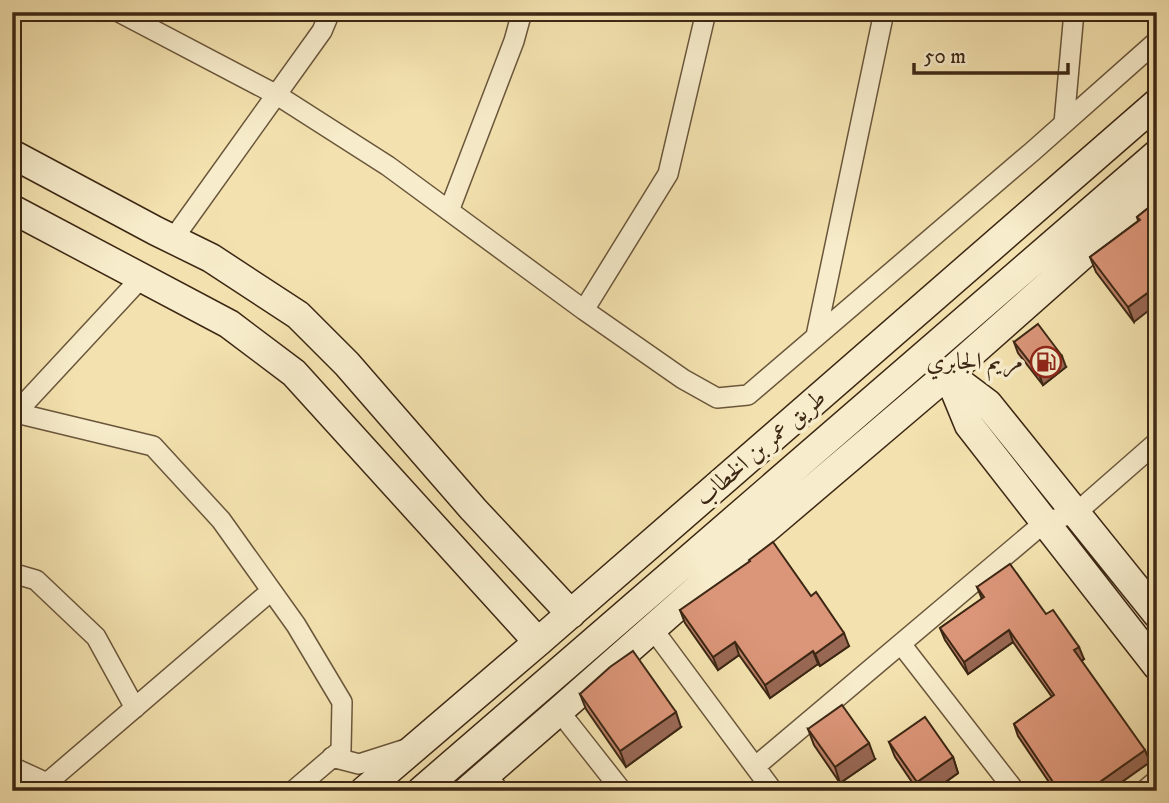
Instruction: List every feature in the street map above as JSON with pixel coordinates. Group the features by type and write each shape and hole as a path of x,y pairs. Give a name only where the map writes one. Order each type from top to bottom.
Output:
{"street":[{"path":"118,12 277,95 387,166 584,310 683,379 717,398 748,395 1157,41"},
{"path":"173,239 322,31 330,12"},
{"path":"449,211 514,41 522,12"},
{"path":"584,310 668,174 706,12"},
{"path":"816,336 884,12"},
{"path":"1064,123 1074,12"},
{"name":"طريق عمر بن الخطاب","path":"363,791 571,614 1157,103"},
{"path":"12,154 211,258 298,315 347,364 473,509 571,614"},
{"name":"طريق عمر بن الخطاب","path":"421,791 1157,155"},
{"path":"484,785 559,711 652,628 948,374 1157,189"},
{"path":"12,209 229,324 294,373 538,642"},
{"path":"13,414 141,278"},
{"path":"948,374 988,404 1153,603"},
{"path":"948,374 970,425 1157,666"},
{"path":"789,472 909,407"},
{"path":"13,414 153,446 221,520 296,625 342,702 341,750 293,791"},
{"path":"756,766 1045,522 1076,513 1157,442"},
{"path":"12,573 36,580 96,638 135,708"},
{"path":"12,767 47,783 271,591"},
{"path":"652,628 773,791"},
{"path":"901,644 1015,791"},
{"path":"559,711 622,791"},
{"path":"332,757 359,764 414,747"},
{"path":"1144,791 1157,780"}],"building":[{"path":"1157,201 1157,286 1128,307 1090,257 1140,220 1137,217"},
{"path":"1038,324 1062,356 1039,374 1014,342"},
{"path":"773,542 811,596 816,592 844,633 765,685 735,642 713,657 680,610"},
{"path":"1010,564 1046,614 1053,610 1079,647 1074,650 1145,750 1087,791 1059,791 1014,724 1054,695 1009,630 964,662 940,628 984,597 977,587"},
{"path":"633,651 676,712 620,751 580,694"},
{"path":"842,705 869,743 835,767 808,729"},
{"path":"925,717 953,757 917,782 889,742"}],"place":[{"name":"مريم الجابري","path":"1046,362"}]}
